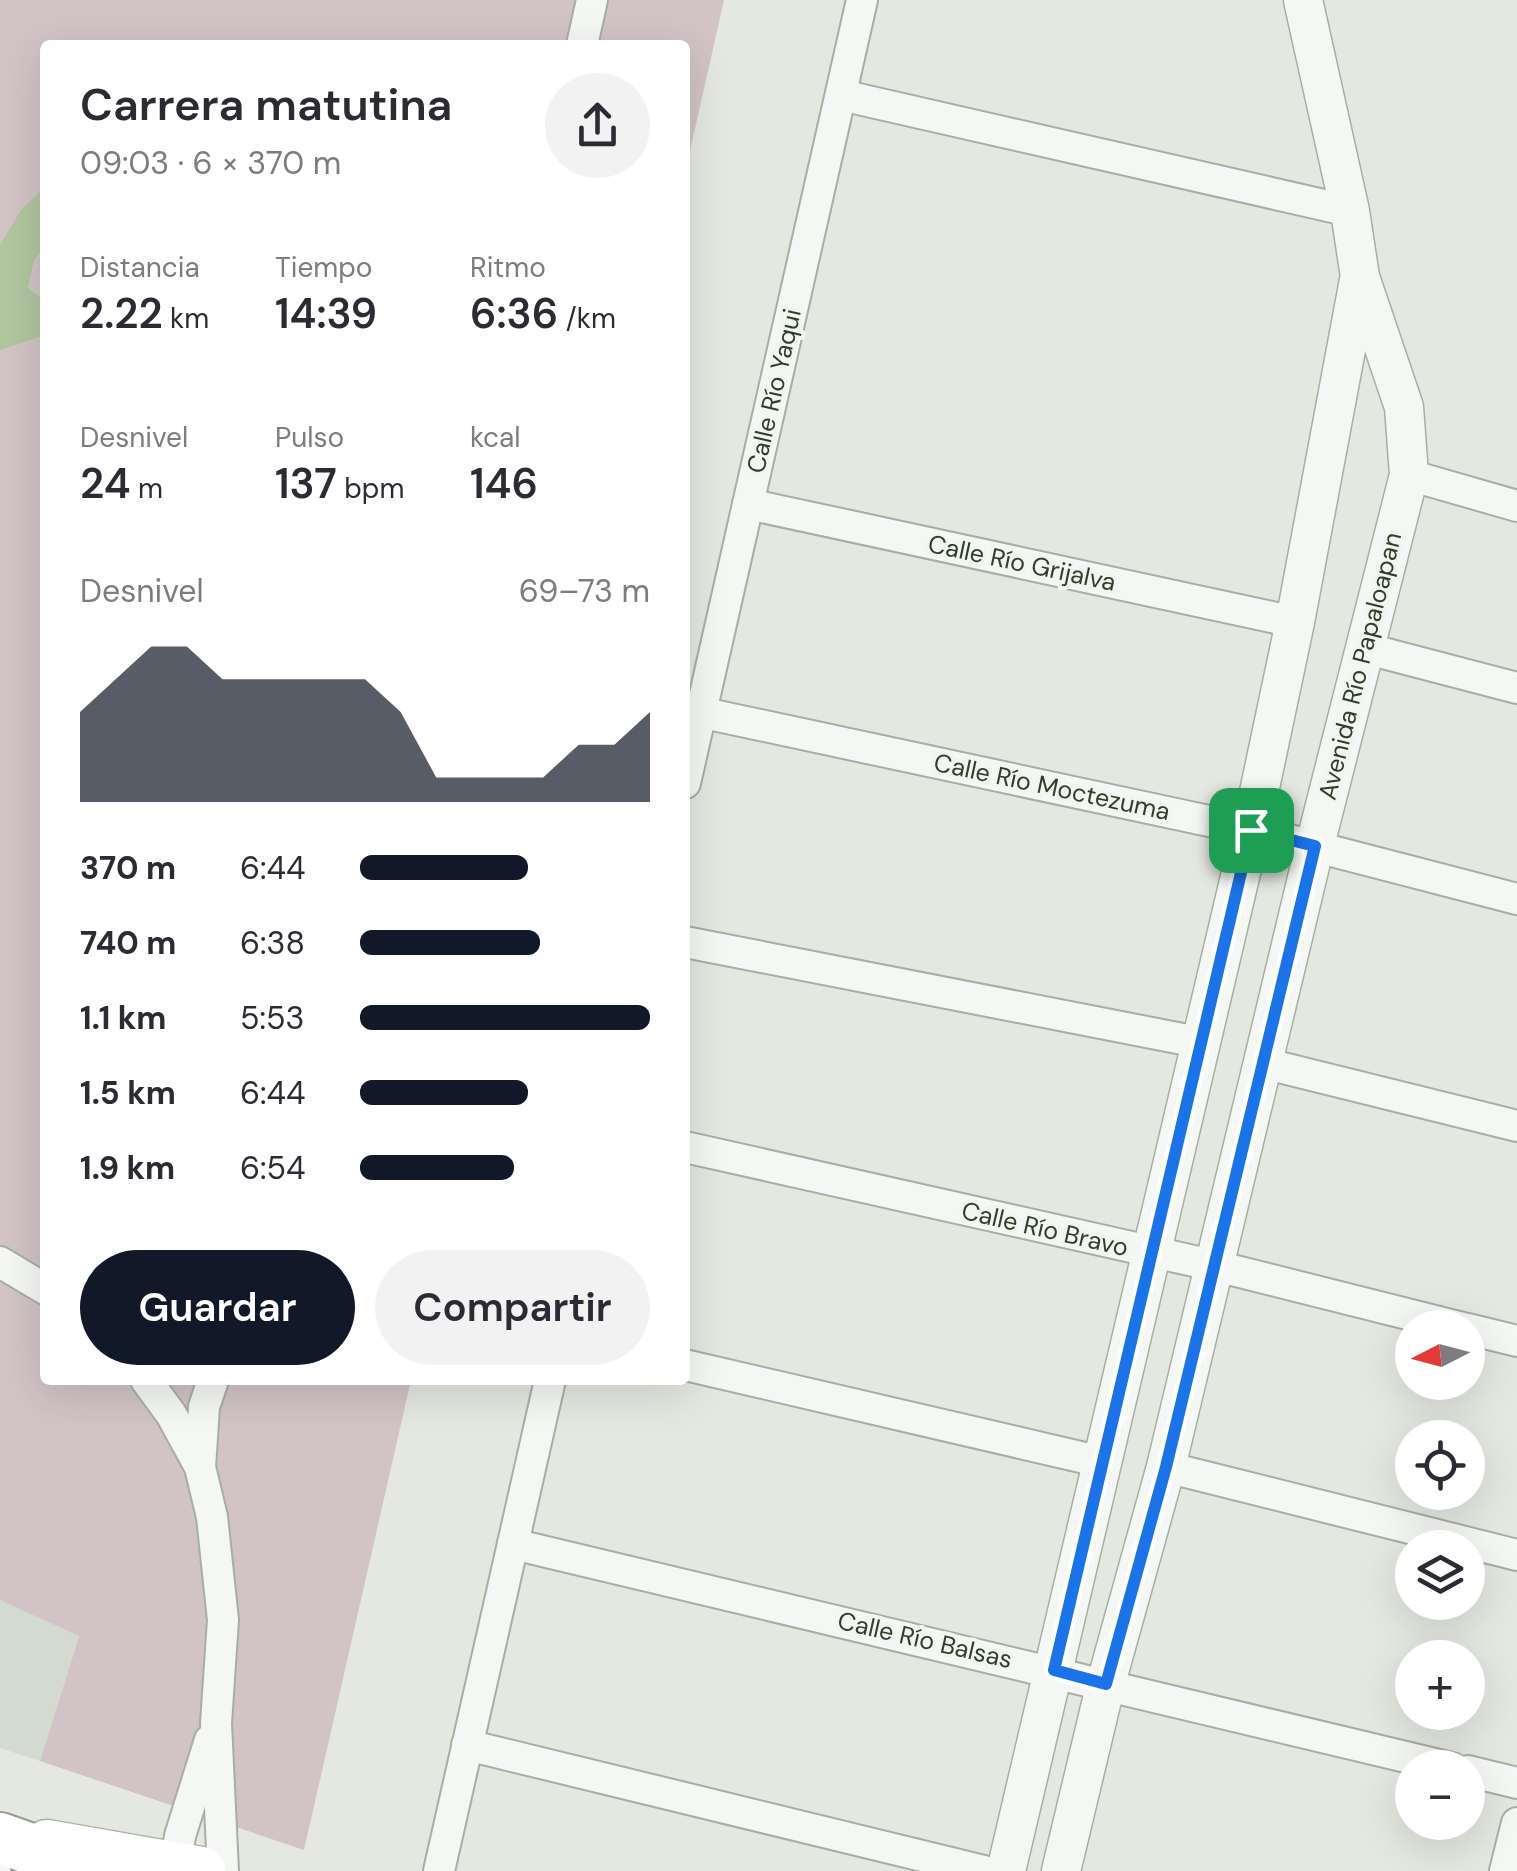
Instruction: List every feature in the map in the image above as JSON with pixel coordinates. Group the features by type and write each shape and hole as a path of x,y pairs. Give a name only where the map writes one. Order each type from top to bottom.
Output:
{"highway":[{"path":"0,1837 93,1871"}],"main road":[{"path":"0,1837 183,1870"}],"street":[{"path":"583,40 592,0"},
{"name":"Calle Río Yaqui","path":"690,737 693,710 748,504 862,0"},
{"name":"Avenida Río Papaloapan","path":"1061,1871 1106,1684 1166,1467 1315,846 1409,475 1404,407 1360,278 1350,211 1303,0"},
{"path":"841,94 1350,211"},
{"name":"Avenida Río Papaloapan","path":"1006,1871 1251,830 1360,278"},
{"path":"1409,475 1517,506"},
{"name":"Calle Río Grijalva","path":"748,504 1295,622"},
{"path":"1364,648 1517,688"},
{"name":"Calle Río Moctezuma","path":"693,710 1251,830 1517,899"},
{"path":"690,943 1203,1043"},
{"path":"1263,1063 1517,1126"},
{"name":"Calle Río Bravo","path":"690,1149 1216,1266 1395,1311"},
{"path":"0,1262 40,1287"},
{"name":"Calle Río Bravo","path":"1485,1333 1517,1341"},
{"path":"690,1366 1102,1462"},
{"path":"149,1385 200,1467"},
{"path":"211,1385 204,1407 200,1467 212,1517 220,1586 222,1671 216,1723 223,1871"},
{"path":"439,1871 549,1385"},
{"path":"1166,1467 1517,1555"},
{"name":"Calle Río Balsas","path":"513,1544 1395,1754"},
{"path":"183,1870 180,1836 216,1723"},
{"path":"467,1745 984,1871"},
{"path":"1485,1775 1517,1783"},
{"path":"1505,1871 1517,1823"}],"shaded area":[{"path":"0,0 724,0 690,151 690,40 40,40 40,1385 410,1385 304,1850 40,1761 79,1636 0,1600"},
{"path":"40,192 40,253 34,260 28,288 40,297 40,337 0,350 0,245 21,210"},
{"path":"0,1600 79,1635 40,1761 0,1748"}],"route":[{"path":"1251,830 1315,846 1166,1467 1106,1684 1054,1670 1251,830"}]}
